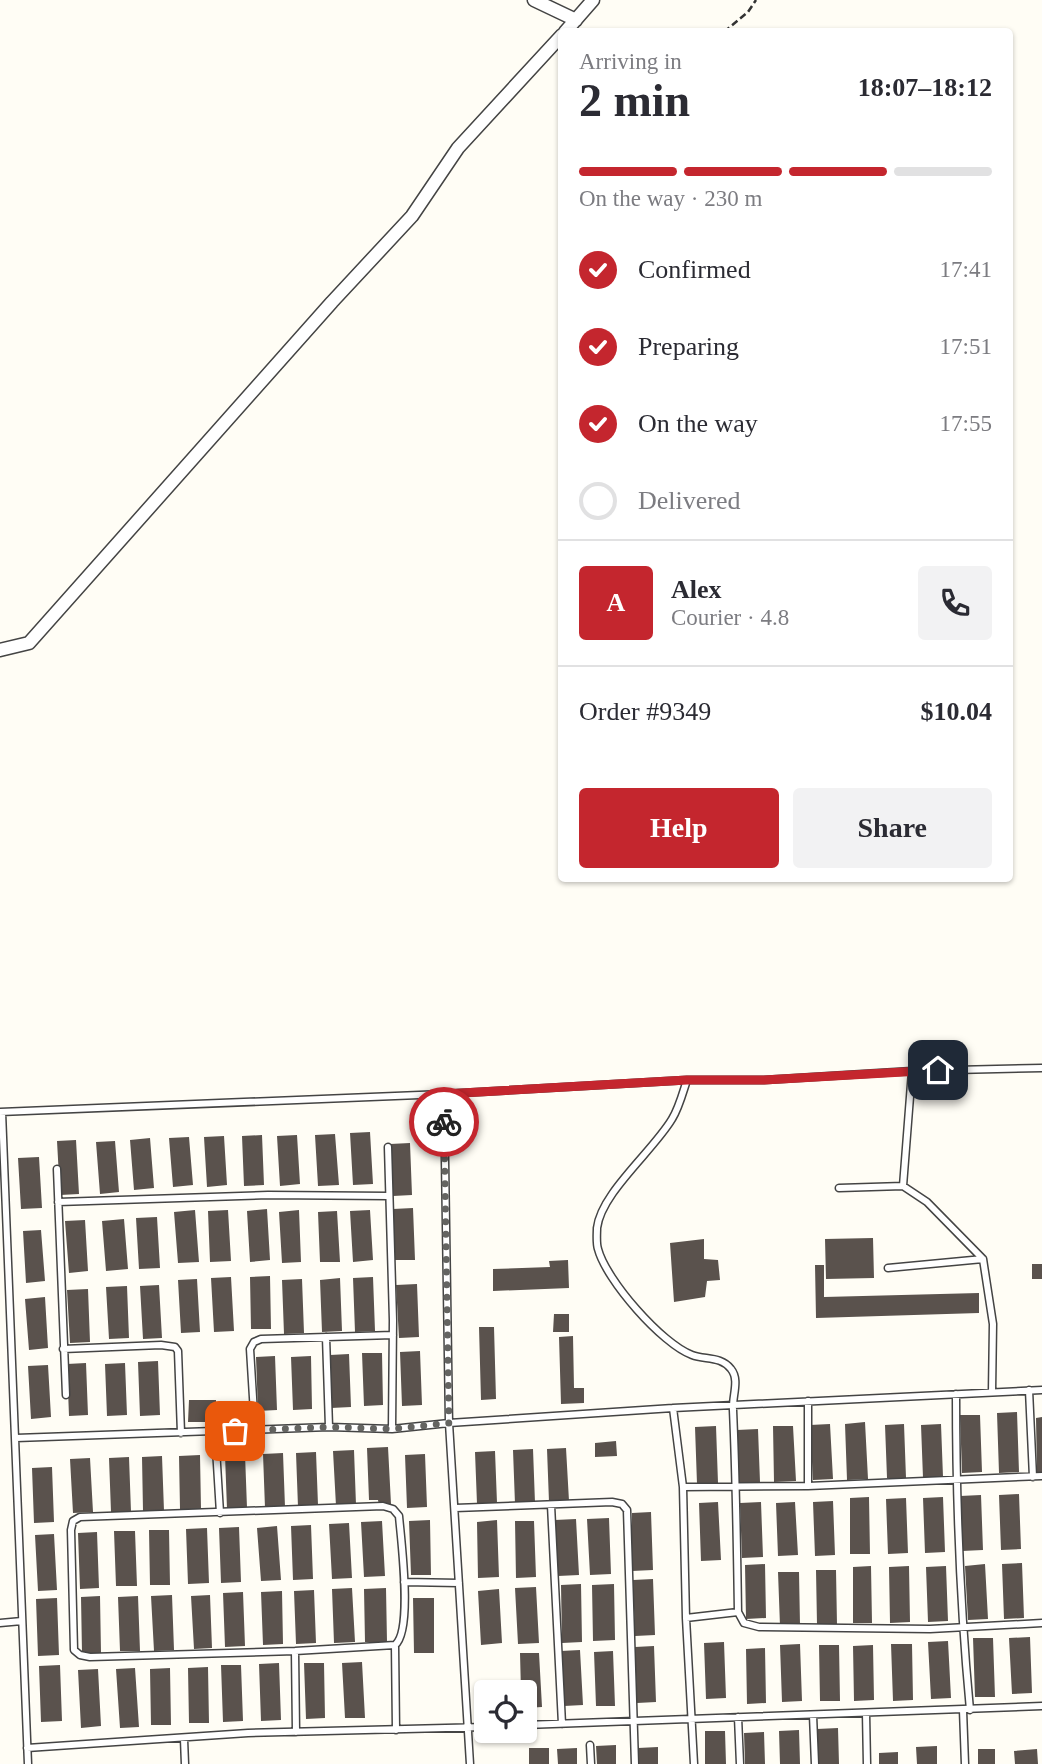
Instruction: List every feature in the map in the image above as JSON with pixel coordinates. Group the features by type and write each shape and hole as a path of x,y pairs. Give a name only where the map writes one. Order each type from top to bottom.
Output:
{"street":[{"path":"534,0 576,20"},
{"path":"569,28 593,0"},
{"path":"0,661 4,649 29,643 66,602 331,302 412,215 458,148 558,40"}],"lane":[{"path":"28,1764 1,1112 444,1094 687,1080 764,1080 912,1071 1042,1068"},
{"path":"903,1186 912,1071"},
{"path":"687,1080 673,1118 645,1157 610,1197 597,1226 597,1248 607,1269 645,1320 661,1335 691,1355 719,1360 731,1368 736,1379 733,1405 738,1612 744,1623 759,1627 962,1627 1042,1623"},
{"path":"444,1094 449,1423 470,1764"},
{"path":"388,1147 393,1335 392,1429"},
{"path":"57,1169 66,1395"},
{"path":"839,1188 903,1186 927,1202 983,1259 993,1324 992,1392"},
{"path":"58,1202 255,1195 389,1196"},
{"path":"888,1268 983,1259"},
{"path":"255,1430 250,1349 254,1342 261,1339 393,1335"},
{"path":"326,1337 329,1427"},
{"path":"63,1349 161,1345 174,1347 178,1351 181,1433"},
{"path":"1029,1390 1033,1477"},
{"path":"16,1438 329,1427 392,1429 673,1408 1042,1390"},
{"path":"956,1394 956,1479 967,1710 965,1764"},
{"path":"808,1401 808,1486"},
{"path":"673,1408 683,1487 685,1618 694,1764"},
{"path":"215,1432 220,1513"},
{"path":"683,1487 808,1486 1042,1476"},
{"path":"455,1508 612,1502 622,1504 627,1510 635,1764"},
{"path":"551,1505 562,1724"},
{"path":"395,1645 295,1651 90,1657 80,1655 74,1650 73,1521 80,1517 383,1506 393,1509 399,1516 404,1582 403,1634 395,1645 396,1730"},
{"path":"404,1582 459,1583"},
{"path":"685,1618 738,1612"},
{"path":"0,1623 22,1621"},
{"path":"295,1651 296,1732"},
{"path":"537,1725 1042,1706"},
{"path":"866,1713 867,1764"},
{"path":"813,1715 815,1764"},
{"path":"738,1717 740,1764"},
{"path":"27,1748 296,1732 474,1727"},
{"path":"184,1739 185,1764"},
{"path":"590,1745 591,1764"}],"path":[{"path":"729,28 748,12 756,0"}],"building":[{"path":"370,1132 373,1184 353,1185 350,1133"},
{"path":"335,1134 339,1185 318,1186 315,1135"},
{"path":"262,1135 264,1185 244,1186 242,1136"},
{"path":"297,1135 300,1184 280,1186 277,1136"},
{"path":"224,1136 227,1185 207,1187 204,1137"},
{"path":"189,1137 193,1185 173,1187 169,1138"},
{"path":"150,1138 154,1188 134,1190 130,1140"},
{"path":"76,1140 79,1194 60,1195 57,1141"},
{"path":"115,1141 119,1192 100,1194 96,1142"},
{"path":"410,1143 412,1195 393,1196 390,1144"},
{"path":"39,1157 42,1208 21,1209 18,1158"},
{"path":"413,1208 415,1260 395,1260 393,1209"},
{"path":"267,1209 270,1260 250,1262 247,1211"},
{"path":"195,1210 199,1262 178,1263 174,1212"},
{"path":"228,1210 231,1261 210,1262 208,1211"},
{"path":"299,1210 301,1262 282,1263 279,1212"},
{"path":"370,1210 373,1260 353,1262 350,1211"},
{"path":"337,1211 340,1262 320,1262 318,1212"},
{"path":"157,1217 160,1268 139,1269 136,1218"},
{"path":"124,1219 128,1269 106,1271 102,1221"},
{"path":"85,1220 88,1271 69,1273 65,1221"},
{"path":"41,1230 45,1281 26,1283 23,1231"},
{"path":"873,1238 874,1278 826,1279 825,1239"},
{"path":"704,1239 704,1259 718,1260 720,1280 707,1281 705,1297 674,1302 670,1243"},
{"path":"568,1260 569,1288 493,1291 493,1269 550,1267 549,1261"},
{"path":"1032,1264 1042,1264 1042,1279 1032,1279"},
{"path":"815,1265 824,1265 824,1297 979,1293 979,1313 816,1318"},
{"path":"270,1276 271,1329 251,1329 250,1277"},
{"path":"231,1277 234,1331 214,1332 211,1278"},
{"path":"373,1277 375,1331 355,1332 353,1278"},
{"path":"340,1278 342,1331 322,1332 320,1280"},
{"path":"197,1279 200,1332 181,1333 178,1280"},
{"path":"302,1279 304,1333 284,1334 282,1280"},
{"path":"417,1284 419,1337 399,1338 396,1285"},
{"path":"159,1285 162,1338 143,1339 140,1286"},
{"path":"127,1286 129,1338 109,1339 106,1287"},
{"path":"88,1289 90,1342 70,1343 67,1290"},
{"path":"45,1297 48,1348 29,1350 25,1299"},
{"path":"554,1314 569,1314 569,1332 553,1332"},
{"path":"479,1327 494,1327 496,1399 481,1400"},
{"path":"573,1336 574,1388 584,1388 584,1403 561,1404 559,1337"},
{"path":"420,1351 422,1405 402,1406 400,1352"},
{"path":"362,1353 382,1353 383,1405 364,1406"},
{"path":"349,1354 351,1407 331,1408 330,1355"},
{"path":"275,1356 277,1410 258,1411 256,1357"},
{"path":"311,1356 312,1409 293,1410 291,1357"},
{"path":"158,1361 160,1415 140,1416 138,1362"},
{"path":"86,1363 88,1415 69,1416 67,1364"},
{"path":"125,1363 127,1415 107,1416 105,1364"},
{"path":"48,1365 51,1417 31,1419 28,1366"},
{"path":"189,1400 216,1400 216,1422 188,1422"},
{"path":"1017,1412 1019,1472 999,1473 997,1413"},
{"path":"960,1415 980,1415 982,1472 962,1473"},
{"path":"1042,1417 1042,1473 1037,1473 1036,1418"},
{"path":"865,1422 868,1479 847,1480 845,1424"},
{"path":"830,1424 833,1479 813,1480 810,1425"},
{"path":"904,1424 906,1478 887,1478 885,1425"},
{"path":"941,1424 943,1477 923,1478 921,1425"},
{"path":"716,1426 718,1483 697,1484 695,1427"},
{"path":"773,1426 793,1426 796,1481 774,1482"},
{"path":"758,1429 760,1482 739,1483 737,1430"},
{"path":"616,1441 617,1456 595,1457 595,1443"},
{"path":"388,1447 391,1504 379,1505 378,1500 369,1500 367,1448"},
{"path":"566,1448 569,1501 549,1502 547,1449"},
{"path":"533,1449 535,1503 515,1504 513,1450"},
{"path":"354,1450 356,1505 336,1506 333,1451"},
{"path":"495,1451 497,1503 477,1504 475,1452"},
{"path":"316,1452 318,1505 298,1507 296,1453"},
{"path":"283,1453 285,1507 265,1508 263,1454"},
{"path":"245,1454 247,1508 227,1509 225,1455"},
{"path":"425,1454 427,1507 407,1508 405,1455"},
{"path":"200,1455 201,1509 180,1509 179,1456"},
{"path":"162,1456 164,1511 143,1511 142,1457"},
{"path":"129,1457 131,1512 111,1512 109,1458"},
{"path":"90,1458 93,1512 73,1513 70,1459"},
{"path":"52,1467 54,1522 34,1523 32,1468"},
{"path":"1019,1494 1021,1549 1001,1550 999,1495"},
{"path":"981,1495 983,1550 962,1551 960,1496"},
{"path":"869,1497 870,1554 850,1554 850,1498"},
{"path":"943,1497 945,1552 925,1553 923,1498"},
{"path":"906,1498 908,1553 888,1554 886,1499"},
{"path":"833,1501 835,1555 815,1556 813,1502"},
{"path":"718,1502 721,1560 701,1561 699,1503"},
{"path":"761,1502 763,1557 742,1558 740,1503"},
{"path":"795,1502 798,1555 778,1556 776,1503"},
{"path":"651,1512 653,1570 632,1571 632,1513"},
{"path":"609,1518 611,1574 590,1575 587,1519"},
{"path":"576,1519 579,1575 558,1576 555,1520"},
{"path":"430,1520 431,1575 411,1575 409,1521"},
{"path":"497,1520 499,1577 478,1578 477,1522"},
{"path":"382,1521 385,1576 364,1577 361,1522"},
{"path":"515,1521 534,1521 536,1577 516,1578"},
{"path":"349,1523 352,1578 332,1579 329,1524"},
{"path":"311,1525 313,1579 293,1580 291,1526"},
{"path":"277,1526 281,1580 261,1581 257,1528"},
{"path":"239,1527 241,1582 221,1583 219,1528"},
{"path":"207,1528 209,1583 188,1584 186,1529"},
{"path":"149,1530 169,1530 170,1585 150,1585"},
{"path":"114,1531 135,1531 137,1586 116,1586"},
{"path":"97,1532 99,1588 80,1589 78,1533"},
{"path":"54,1534 57,1590 38,1591 35,1535"},
{"path":"1022,1563 1024,1618 1004,1619 1002,1564"},
{"path":"765,1564 766,1618 746,1619 745,1565"},
{"path":"985,1564 988,1619 968,1620 965,1566"},
{"path":"871,1566 872,1623 853,1623 853,1567"},
{"path":"909,1566 910,1622 890,1623 889,1567"},
{"path":"946,1566 948,1621 928,1622 926,1567"},
{"path":"816,1570 836,1570 837,1625 817,1625"},
{"path":"778,1572 799,1572 800,1625 780,1626"},
{"path":"653,1579 655,1635 635,1636 633,1580"},
{"path":"581,1584 582,1642 562,1643 561,1585"},
{"path":"614,1584 615,1640 593,1641 592,1585"},
{"path":"536,1587 539,1643 518,1644 515,1588"},
{"path":"352,1588 355,1642 334,1643 332,1589"},
{"path":"386,1588 387,1642 365,1642 364,1589"},
{"path":"499,1589 502,1643 481,1645 478,1591"},
{"path":"314,1590 316,1643 296,1644 294,1591"},
{"path":"282,1591 283,1644 263,1645 261,1592"},
{"path":"243,1592 245,1646 225,1647 223,1593"},
{"path":"172,1595 174,1650 154,1651 151,1596"},
{"path":"210,1595 212,1648 194,1649 191,1596"},
{"path":"100,1596 101,1653 82,1653 81,1597"},
{"path":"138,1596 140,1651 120,1651 118,1597"},
{"path":"57,1598 59,1655 38,1656 36,1599"},
{"path":"413,1598 434,1598 434,1653 414,1653"},
{"path":"1030,1637 1032,1693 1012,1694 1009,1638"},
{"path":"973,1638 993,1638 995,1697 975,1697"},
{"path":"948,1641 951,1698 931,1699 928,1642"},
{"path":"724,1642 726,1698 706,1699 704,1643"},
{"path":"800,1644 802,1701 782,1702 780,1645"},
{"path":"891,1644 912,1644 913,1700 893,1701"},
{"path":"819,1645 839,1645 840,1701 820,1701"},
{"path":"873,1645 874,1700 854,1701 853,1646"},
{"path":"654,1646 656,1702 637,1703 635,1647"},
{"path":"765,1648 766,1703 747,1704 746,1649"},
{"path":"580,1650 583,1705 564,1706 561,1651"},
{"path":"613,1651 615,1706 596,1706 594,1652"},
{"path":"520,1653 539,1653 542,1707 537,1707 537,1680 521,1680"},
{"path":"362,1662 365,1718 345,1718 342,1663"},
{"path":"279,1663 281,1720 261,1721 259,1664"},
{"path":"304,1663 324,1663 325,1718 306,1719"},
{"path":"60,1665 62,1721 41,1722 39,1666"},
{"path":"221,1665 241,1665 243,1721 223,1722"},
{"path":"208,1667 209,1723 189,1723 188,1668"},
{"path":"135,1668 139,1727 120,1728 116,1669"},
{"path":"170,1668 171,1725 151,1725 150,1669"},
{"path":"98,1669 101,1726 81,1728 78,1670"},
{"path":"838,1728 839,1764 818,1764 817,1729"},
{"path":"799,1730 800,1764 780,1764 779,1731"},
{"path":"705,1731 725,1731 726,1764 705,1764"},
{"path":"764,1732 765,1764 745,1764 744,1733"},
{"path":"616,1745 616,1764 597,1764 596,1746"},
{"path":"937,1746 937,1764 917,1764 916,1747"},
{"path":"658,1747 658,1764 638,1764 638,1748"},
{"path":"529,1748 549,1748 549,1764 529,1764"},
{"path":"577,1748 577,1764 558,1764 557,1749"},
{"path":"978,1749 995,1749 995,1764 978,1764"},
{"path":"1037,1749 1038,1764 1015,1764 1014,1751"},
{"path":"898,1752 898,1764 879,1764 879,1753"}],"way so far":[{"path":"235,1431 329,1427 392,1429 449,1423 444,1122"}],"route":[{"path":"444,1122 444,1094 687,1080 764,1080 938,1070"}]}
